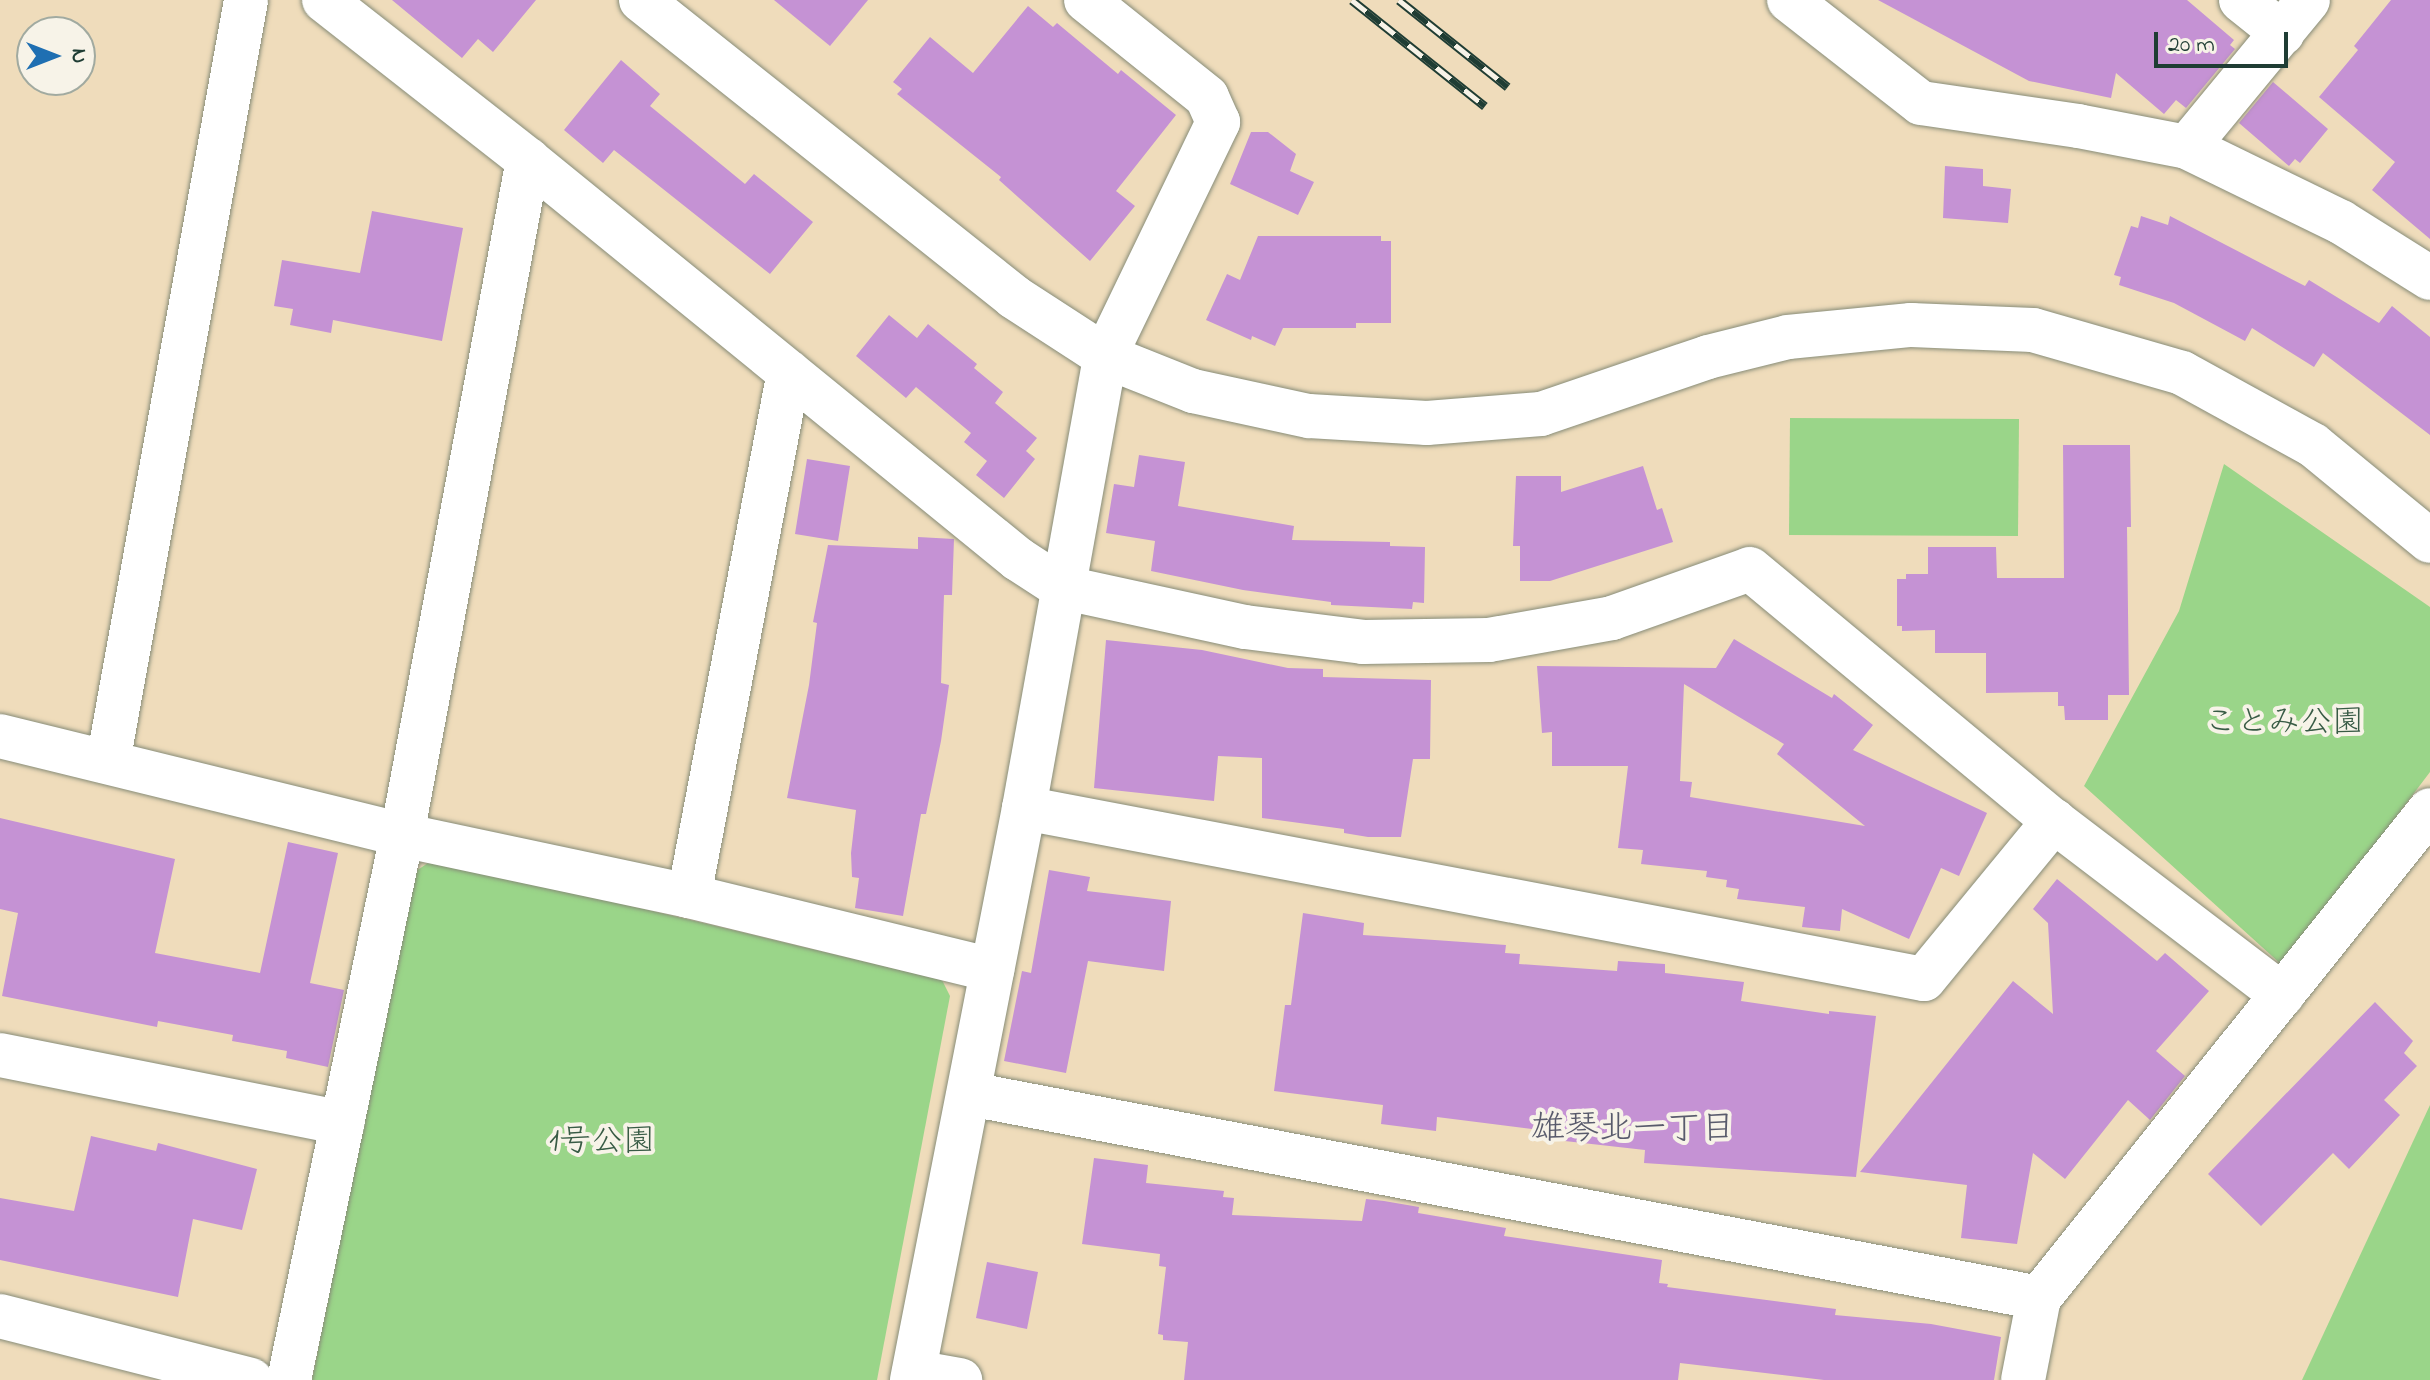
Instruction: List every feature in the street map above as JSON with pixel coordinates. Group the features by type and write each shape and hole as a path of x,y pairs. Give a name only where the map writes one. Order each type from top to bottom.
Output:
{"street":[{"path":"108,762 246,0"},
{"path":"324,0 528,160 1018,559 1061,587 1274,631 1363,642 1489,640 1612,618 1750,569 2054,821 2282,995"},
{"path":"641,0 1014,297 1105,356 1193,391 1295,413 1427,423 1541,414 1708,357 1788,337 1911,325 2033,330 2182,373 2313,445 2430,541"},
{"path":"960,1380 913,1376 1024,808 1061,587 1105,356 1218,122 1207,97 1086,0"},
{"path":"1789,0 1921,103 2078,126 2187,147 2341,222 2430,278"},
{"path":"2187,147 2295,16 2241,0"},
{"path":"289,1380 402,835 528,160"},
{"path":"689,896 789,372"},
{"path":"0,736 402,835 689,896 992,970"},
{"path":"1024,808 1924,979 2054,821"},
{"path":"2023,1380 2039,1298 2430,810"},
{"path":"0,1055 342,1123"},
{"path":"970,1094 2039,1298"},
{"path":"0,1316 134,1365 251,1380"}],"green space":[{"path":"1790,418 2019,419 2018,536 1789,535"},
{"name":"ことみ公園","path":"2224,464 2430,607 2430,772 2283,966 2084,786 2179,611"},
{"name":"1号公園","path":"434,859 942,980 950,996 877,1380 312,1380 413,873"},
{"path":"2430,1105 2430,1380 2302,1380"}],"building":[{"path":"392,0 536,0 493,52 478,39 462,58"},
{"path":"774,0 868,0 830,46"},
{"path":"1878,0 2187,0 2234,40 2230,45 2235,49 2186,108 2176,100 2164,114 2116,73 2111,98 2029,81"},
{"path":"2391,0 2430,0 2430,239 2372,190 2395,162 2319,97 2358,50 2354,46"},
{"path":"1028,6 1053,27 1057,23 1118,74 1121,70 1176,115 1116,191 1135,206 1090,261 999,180 1001,177 897,94 902,89 893,82 930,37 973,73"},
{"path":"621,60 660,94 650,106 745,184 754,174 813,222 770,274 614,150 603,163 564,130"},
{"path":"2273,82 2328,129 2300,163 2295,159 2289,166 2239,123"},
{"path":"1251,132 1268,132 1296,154 1290,171 1314,182 1298,215 1230,184"},
{"path":"1945,166 1983,169 1983,186 2011,189 2008,223 1943,218"},
{"path":"372,211 463,228 442,341 333,320 331,333 290,325 293,309 274,306 282,260 360,273"},
{"path":"2141,216 2168,225 2170,216 2305,286 2309,280 2379,323 2392,306 2430,337 2430,435 2323,353 2314,367 2252,328 2245,341 2174,303 2119,285 2121,277 2114,275 2131,226 2138,228"},
{"path":"1258,236 1381,236 1381,241 1391,241 1391,323 1356,323 1356,328 1283,328 1275,346 1252,336 1251,340 1206,320 1227,274 1240,280"},
{"path":"889,315 917,338 928,324 977,364 974,368 1003,392 995,403 1037,438 1026,451 1035,459 1004,498 976,475 987,461 964,442 971,433 916,387 906,398 856,356"},
{"path":"2063,445 2130,445 2131,527 2127,527 2129,695 2108,695 2108,720 2065,720 2064,706 2058,706 2058,692 1986,693 1986,653 1935,653 1935,630 1902,631 1902,626 1897,626 1897,579 1906,579 1906,574 1928,574 1928,547 1996,547 1997,578 2064,578"},
{"path":"1139,455 1185,462 1178,506 1294,526 1292,540 1390,542 1390,546 1425,547 1424,603 1413,602 1412,609 1331,605 1331,602 1243,590 1151,571 1155,541 1106,533 1114,484 1134,487"},
{"path":"807,459 850,466 838,541 795,534"},
{"path":"1643,466 1657,510 1662,508 1673,542 1550,581 1520,581 1520,546 1513,546 1516,476 1561,476 1561,492"},
{"path":"918,537 954,539 952,595 944,595 941,683 949,685 941,741 926,814 921,814 903,916 855,908 859,878 852,877 851,853 856,810 787,798 809,685 817,623 813,622 828,545 918,549"},
{"path":"1734,639 1832,698 1834,694 1873,725 1853,750 1987,813 1959,876 1941,868 1909,939 1842,909 1840,931 1802,927 1805,907 1737,899 1739,889 1726,887 1727,880 1706,877 1707,871 1641,864 1643,850 1618,848 1628,766 1552,766 1552,732 1542,733 1537,666 1716,668","holes":["1684,684 1784,744 1777,754 1865,826 1690,797 1692,782 1680,781"]},
{"path":"1106,640 1202,650 1288,668 1323,669 1323,677 1431,680 1430,759 1413,759 1401,837 1368,837 1344,833 1344,829 1262,818 1262,758 1218,756 1214,801 1094,788"},
{"path":"0,818 175,859 155,953 260,973 288,842 338,853 310,983 344,990 328,1067 286,1058 287,1051 232,1041 233,1035 158,1021 157,1027 2,996 18,913 0,909"},
{"path":"1049,870 1090,877 1087,891 1171,901 1164,971 1088,961 1066,1073 1004,1061 1022,971 1031,973"},
{"path":"2057,879 2157,961 2165,953 2209,991 2156,1051 2185,1076 2150,1120 2128,1100 2065,1179 2033,1153 2017,1244 1961,1238 1967,1185 1860,1172 2013,981 2053,1014 2048,923 2033,909"},
{"path":"1303,913 1364,923 1363,935 1506,945 1505,953 1520,954 1519,964 1617,971 1618,961 1665,964 1665,973 1744,982 1741,1001 1829,1014 1829,1011 1876,1016 1856,1177 1644,1163 1645,1150 1547,1139 1548,1131 1437,1117 1436,1131 1381,1124 1383,1105 1274,1091 1285,1005 1291,1005"},
{"path":"2375,1002 2413,1041 2404,1053 2417,1066 2384,1100 2400,1115 2349,1169 2333,1153 2261,1226 2208,1174"},
{"path":"91,1136 156,1151 158,1143 257,1169 242,1230 193,1219 178,1297 0,1260 0,1198 74,1211"},
{"path":"1094,1158 1148,1165 1146,1183 1224,1191 1223,1197 1234,1198 1232,1215 1362,1221 1366,1199 1384,1201 1419,1207 1418,1213 1506,1228 1504,1236 1662,1260 1659,1283 1668,1284 1667,1287 1836,1309 1835,1315 1931,1324 2001,1337 1994,1380 1824,1380 1680,1363 1678,1380 1184,1380 1188,1342 1163,1340 1163,1335 1158,1334 1166,1267 1159,1266 1160,1254 1082,1244"},
{"path":"987,1262 1038,1272 1027,1329 976,1318"}],"railway":[{"path":"1352,0 1485,106"},
{"path":"1399,0 1508,87"}],"district":[{"name":"雄琴北一丁目","path":"1633,1131"}]}
